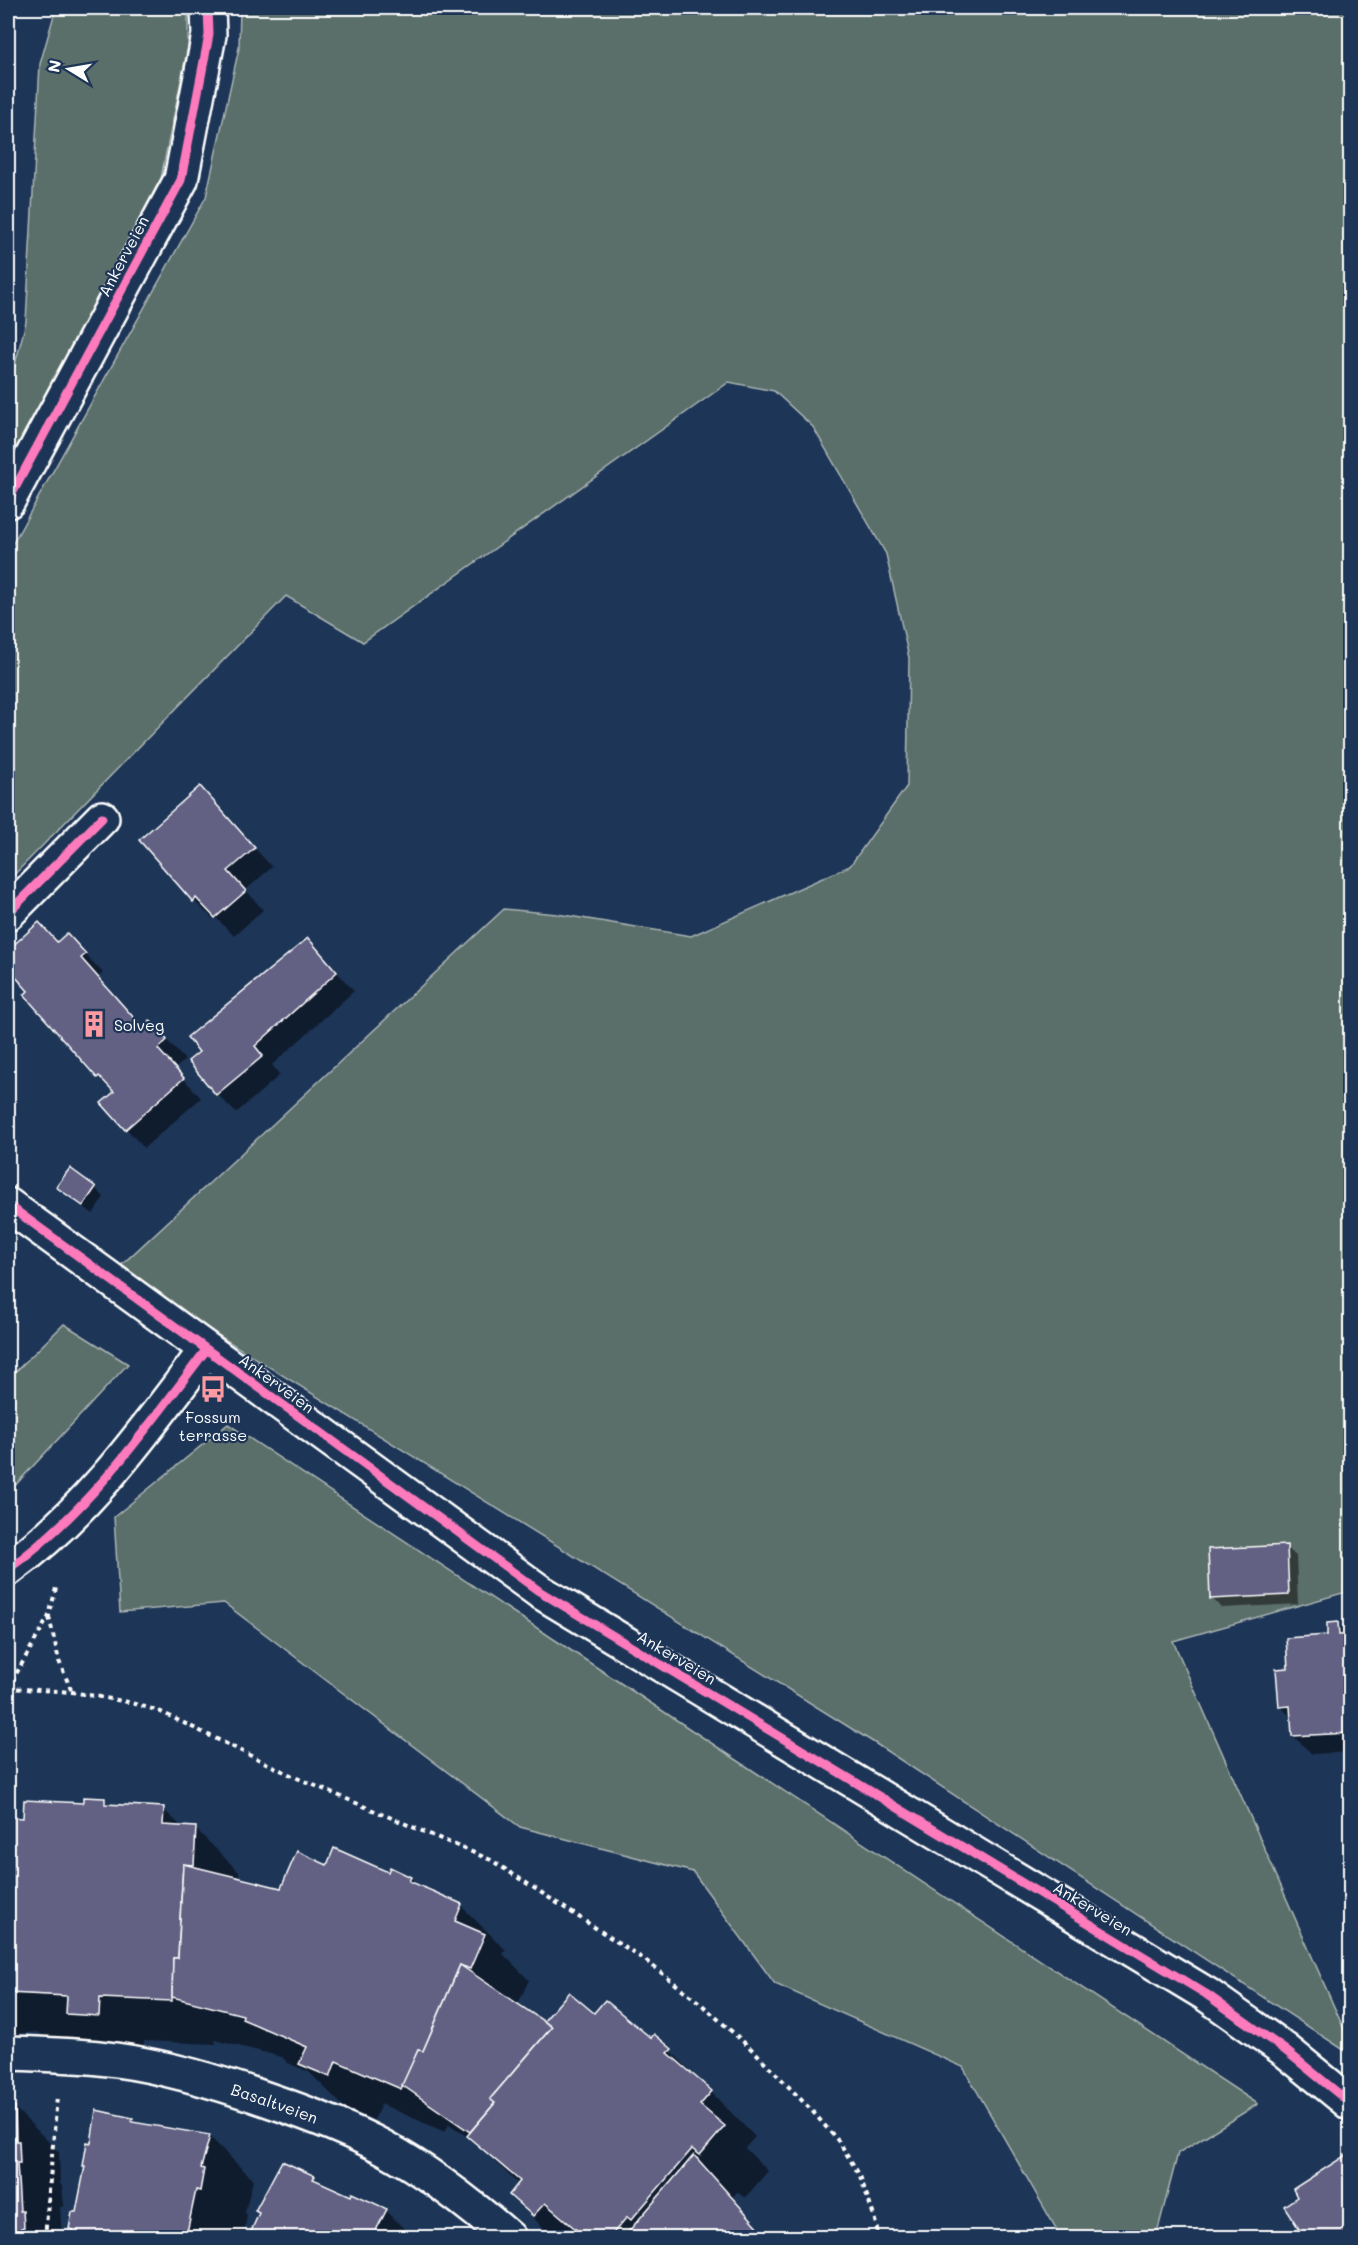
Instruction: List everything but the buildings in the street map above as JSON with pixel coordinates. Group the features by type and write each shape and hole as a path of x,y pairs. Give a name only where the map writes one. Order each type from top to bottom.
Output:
{"street":[{"name":"Ankerveien","path":"8,501 181,180 209,35 208,8"},
{"path":"8,913 102,818"},
{"name":"Ankerveien","path":"8,1205 538,1591 1206,1994 1294,2056 1350,2103"},
{"path":"8,1569 22,1559 86,1499 137,1440 206,1350"},
{"name":"Basaltveien","path":"8,2053 116,2060 164,2068 213,2080 331,2121 385,2148 427,2174 475,2209 509,2238"}],"path":[{"path":"8,1716 8,1688 49,1616 57,1581"},
{"path":"49,1616 59,1661 72,1692"},
{"path":"8,1688 72,1692 118,1700 159,1711 297,1778 491,1860 645,1960 700,2003 756,2054 840,2143 860,2176 879,2238"},
{"path":"45,2238 60,2055"}],"green space":[{"path":"56,8 188,8 188,46 161,178 8,468 8,392 26,322 40,64"},
{"path":"240,8 1350,8 1350,1591 1173,1641 1350,2043 1350,2054 873,1742 115,1271 504,909 557,914 691,936 850,866 907,786 909,658 886,554 813,427 774,391 729,382 363,642 286,596 8,881 8,552 206,197 239,48"},
{"path":"64,1324 128,1364 8,1493 8,1379"},
{"path":"228,1424 1258,2104 1178,2153 1156,2237 1061,2237 963,2067 775,1984 693,1872 520,1827 224,1603 120,1612 114,1517"}],"cycle path":[{"path":"8,501 181,180 209,35 208,8"},
{"path":"8,913 102,818"},
{"path":"8,1205 539,1591 1206,1994 1285,2050 1350,2103"},
{"path":"8,1569 64,1522 90,1495 139,1439 206,1350"}],"place":[{"name":"Solveg","path":"94,1024"},
{"name":"Fossum terrasse","path":"213,1389"}]}
